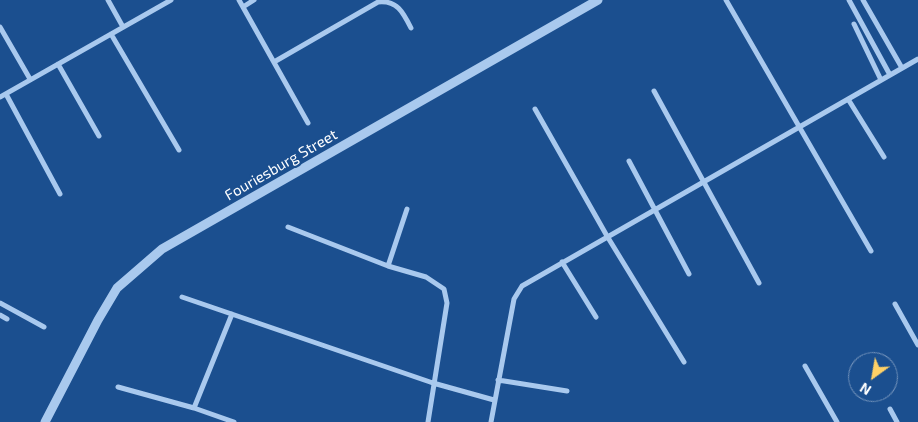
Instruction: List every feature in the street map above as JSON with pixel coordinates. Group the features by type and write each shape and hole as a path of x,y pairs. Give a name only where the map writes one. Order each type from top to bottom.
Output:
{"street":[{"path":"108,0 123,27"},
{"path":"0,97 171,0"},
{"path":"239,0 308,123"},
{"path":"243,7 254,0"},
{"name":"Fouriesburg Street","path":"45,422 98,320 118,288 140,266 162,249 598,0"},
{"path":"726,0 871,251"},
{"path":"849,0 890,75"},
{"path":"864,0 902,68"},
{"path":"274,62 378,2 384,1 398,7 411,28"},
{"path":"854,24 881,80"},
{"path":"0,27 30,79"},
{"path":"111,34 179,150"},
{"path":"491,422 510,319 518,290 607,236 918,59"},
{"path":"58,64 99,136"},
{"path":"654,91 759,283"},
{"path":"6,94 60,194"},
{"path":"848,99 884,157"},
{"path":"535,109 607,236 684,362"},
{"path":"629,161 689,274"},
{"path":"388,266 407,208"},
{"path":"288,228 388,266 431,279 441,285 446,293 446,303 428,422"},
{"path":"562,262 596,318"},
{"path":"182,297 434,383 494,400"},
{"path":"0,303 44,327"},
{"path":"895,304 918,344"},
{"path":"194,408 232,314"},
{"path":"0,315 7,319"},
{"path":"805,366 837,422"},
{"path":"498,380 567,391"},
{"path":"118,387 194,408 234,422"},
{"path":"890,409 897,422"}]}
